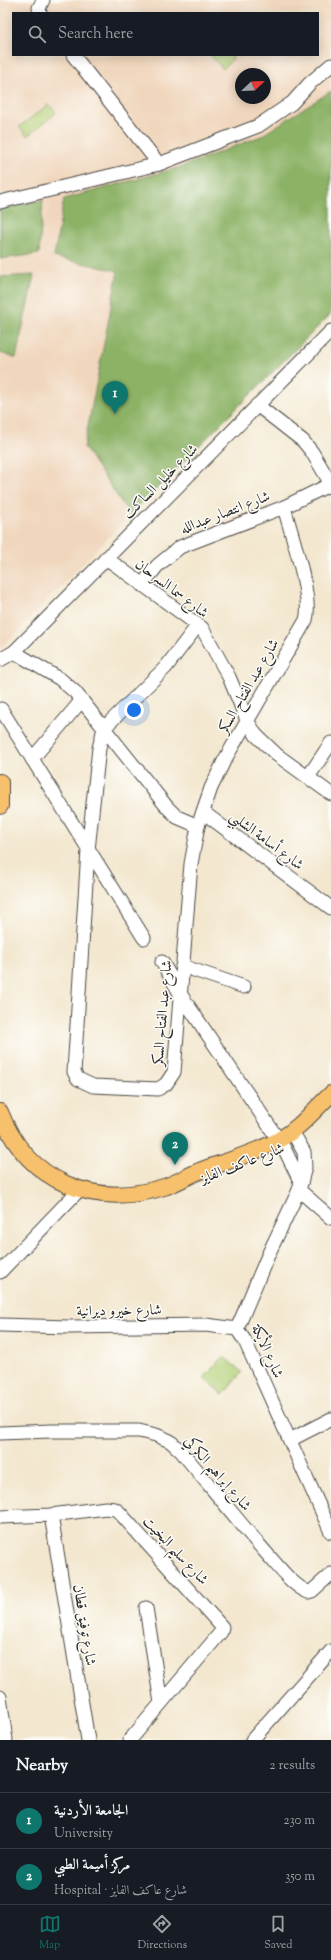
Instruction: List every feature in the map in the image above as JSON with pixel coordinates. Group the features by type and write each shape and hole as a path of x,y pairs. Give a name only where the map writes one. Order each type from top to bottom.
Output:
{"main road":[{"path":"0,782 0,806"},
{"name":"شارع عاكف الفايز","path":"294,1135 302,1124 331,1094"},
{"name":"شارع عاكف الفايز","path":"2,1123 19,1148 37,1167 64,1184 104,1195 128,1195 163,1188 183,1180 194,1181 204,1178 281,1144 294,1135 331,1103"}],"street":[{"path":"40,12 39,8 43,0"},
{"path":"74,56 159,164"},
{"path":"0,202 159,164 258,126 292,103 309,84 331,65"},
{"name":"شارع خليل الساكت","path":"0,660 13,652 331,331"},
{"path":"258,405 303,441 312,452 331,484"},
{"name":"شارع انتصار عبدالله","path":"142,585 157,566 180,547 284,507 331,484"},
{"name":"شارع عبد الفتاح السكر","path":"104,728 97,761 88,850 75,1077 93,1086 158,1089 163,1087 170,1080 174,1072 191,864 198,826 224,761 306,620 308,611 304,586 284,507"},
{"name":"شارع سما السرحان","path":"106,558 198,625 205,632 229,677 247,720 256,735 266,745 331,794"},
{"path":"104,728 166,667 198,625"},
{"path":"13,652 60,679 69,686 82,700 167,807 177,817 198,826"},
{"name":"شارع خليل الساكت","path":"0,670 9,660 13,652"},
{"path":"32,759 82,700"},
{"path":"1,708 144,938"},
{"path":"308,778 331,743"},
{"name":"شارع أسامة الشلبي","path":"203,812 331,908"},
{"path":"162,962 180,995 281,1144 300,1187 331,1218"},
{"path":"182,966 244,987"},
{"name":"شارع الأيكة","path":"294,1135 304,1152 306,1162 300,1187 269,1253 237,1329 245,1341 331,1532"},
{"path":"0,1272 80,1189"},
{"name":"شارع خيرو ديرانية","path":"0,1325 77,1327 206,1325 237,1329"},
{"path":"290,1440 331,1419"},
{"name":"شارع إبراهيم الكركي","path":"0,1433 124,1430 156,1435 170,1441 181,1451 254,1539 285,1574 302,1589 308,1592 312,1591 331,1574"},
{"name":"شارع سليم البخيت","path":"0,1517 51,1515 106,1508 115,1509 136,1530 222,1627 221,1632 130,1740"},
{"name":"شارع توفيق قطان","path":"51,1515 88,1740"},
{"path":"146,1608 161,1703"},
{"path":"252,1740 331,1651"},
{"path":"0,1697 6,1740"}],"shaded area":[{"path":"0,0 331,0 331,314 130,515 0,649"}],"green space":[{"path":"211,56 233,56 232,60 223,69"},
{"path":"331,91 331,314 130,515 84,447 118,271 54,257 64,199 181,167 261,136"},
{"path":"49,104 56,113 27,136 19,127"},
{"path":"43,200 39,254 0,259 0,209"},
{"path":"34,275 16,358 0,353 0,277"},
{"path":"223,1356 242,1372 223,1395 204,1378"}],"place":[{"name":"الجامعة الأردنية","path":"115,414"},
{"name":"مركز أميمة الطبي","path":"175,1165"}]}
